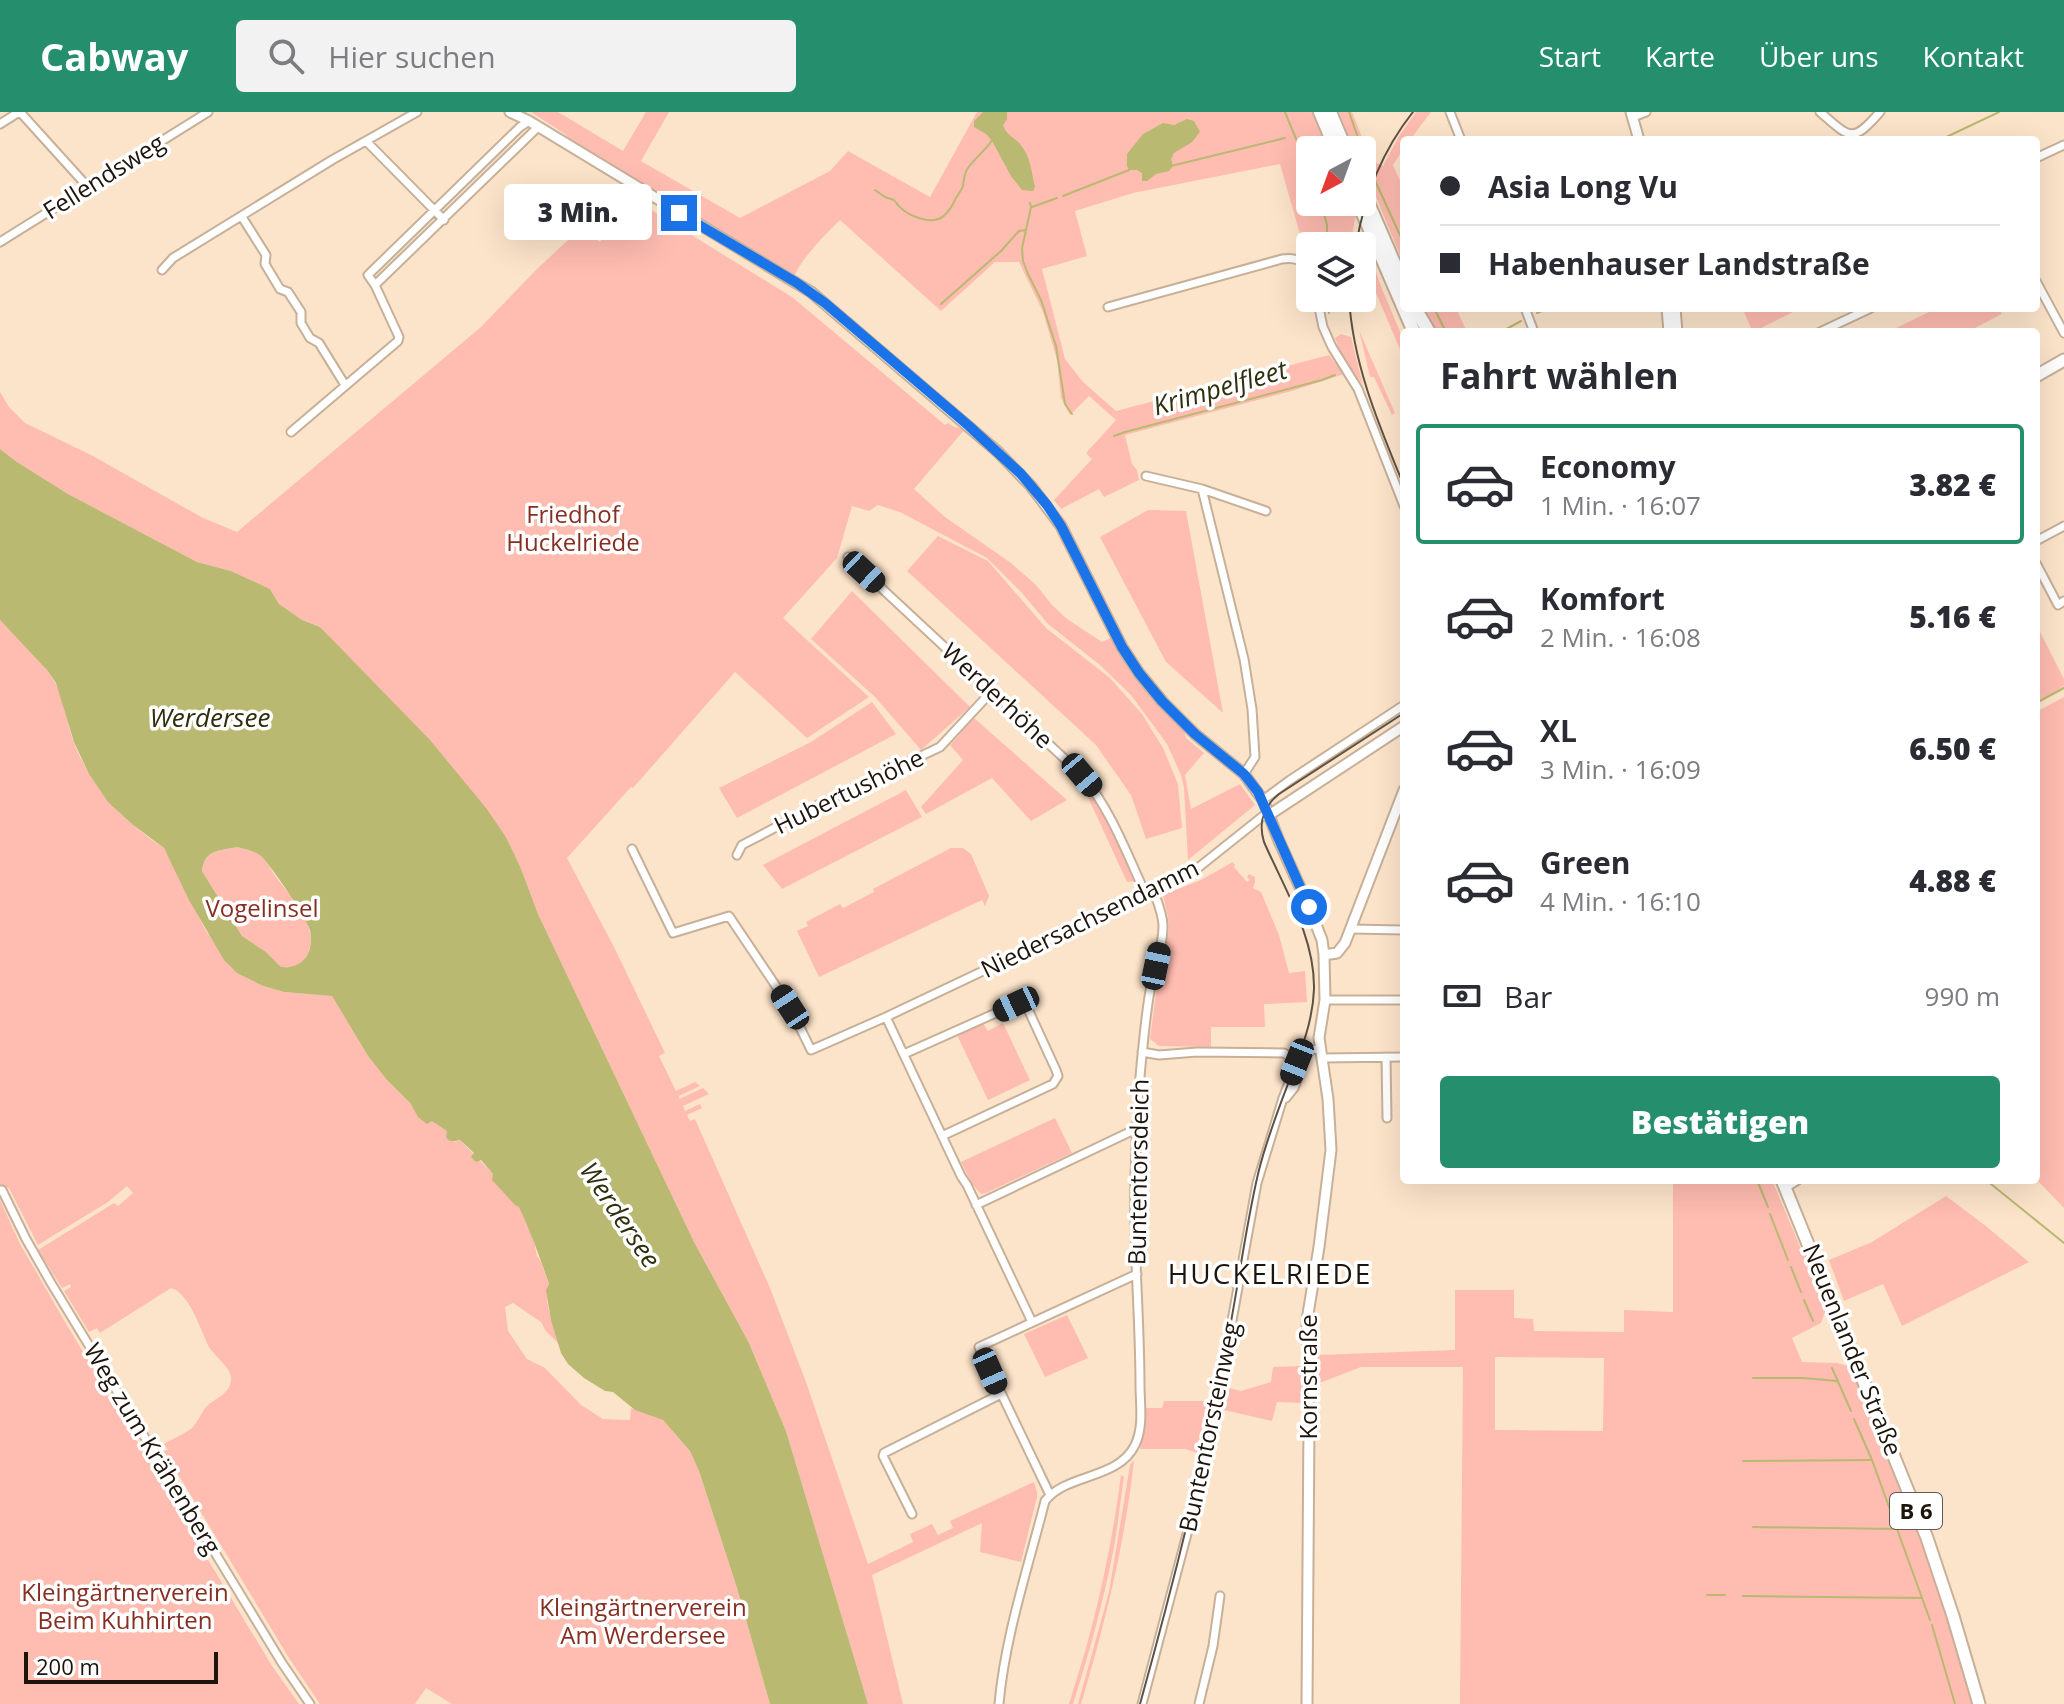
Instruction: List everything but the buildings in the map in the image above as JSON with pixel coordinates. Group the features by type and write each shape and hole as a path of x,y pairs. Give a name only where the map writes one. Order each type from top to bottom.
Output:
{"highway":[{"path":"1320,112 1330,136"},
{"path":"1330,112 1340,136"},
{"path":"1364,216 1400,300"},
{"path":"1374,216 1400,277"},
{"path":"1390,278 1403,328"}],"main road":[{"path":"2040,374 2064,360"},
{"name":"Neuenlander Straße","path":"1784,1184 1922,1524 1979,1704"}],"street":[{"path":"0,124 20,112 87,186"},
{"name":"Fellendsweg","path":"0,242 208,112"},
{"path":"162,270 173,258 417,112"},
{"path":"510,112 811,292 998,452 1031,486 1061,526 1122,647 1143,678 1195,734 1244,774 1263,800 1322,940 1324,955 1337,953 1345,943 1400,800"},
{"path":"520,112 533,124"},
{"path":"1450,112 1459,136"},
{"path":"1638,136 1632,115 1646,112"},
{"path":"1820,112 1843,132 1853,135 1863,131 1880,112"},
{"path":"291,432 398,341 399,337 368,275 520,127 533,124"},
{"path":"375,285 480,185 533,124"},
{"path":"366,141 444,220"},
{"path":"2040,156 2064,145"},
{"path":"471,175 480,185"},
{"path":"242,217 266,255 265,264 272,277 280,289 288,292 301,312 301,323 310,338 319,343 345,385"},
{"path":"1108,307 1282,259 1296,258"},
{"path":"2040,288 2064,333"},
{"path":"1321,312 1327,337 1358,389 1400,496"},
{"path":"1828,328 1862,312"},
{"path":"1146,476 1202,489 1266,511"},
{"path":"1202,489 1244,659 1252,709 1255,757 1244,774"},
{"path":"2040,539 2064,526"},
{"name":"Werderhöhe","path":"848,557 1069,762 1093,788 1150,893"},
{"path":"2040,571 2058,605 2064,601"},
{"name":"Hubertushöhe","path":"737,855 742,845 940,747 992,691"},
{"path":"1263,800 1400,708"},
{"name":"Niedersachsendamm","path":"632,849 673,933 729,916 790,1007 811,1050 1194,871 1263,816 1400,729"},
{"name":"Buntentorsdeich","path":"1050,1495 1121,1461 1130,1453 1140,1424 1134,1183 1136,1129 1142,1052 1163,924 1150,893"},
{"path":"1350,929 1400,930"},
{"name":"Kornstraße","path":"1307,1704 1307,1320 1331,1150 1328,1099 1318,1052 1325,1000 1324,955"},
{"path":"1325,1000 1400,1000"},
{"name":"Niedersachsendamm","path":"904,1054 1016,1004 1027,1007 1053,1063 1058,1076 1053,1084 942,1136"},
{"path":"886,1017 1032,1322"},
{"path":"1142,1052 1159,1055 1284,1053 1297,1062"},
{"name":"Buntentorsteinweg","path":"1142,1704 1196,1500 1259,1177 1301,1052 1318,1052"},
{"path":"1318,1052 1400,1057"},
{"name":"Buntentorsteinweg","path":"1283,1103 1294,1088 1307,1053 1318,1052"},
{"path":"1386,1057 1387,1118"},
{"path":"976,1205 1136,1129"},
{"name":"Weg zum Krähenberg","path":"1,1190 71,1316 310,1704"},
{"path":"999,1704 1008,1647 1045,1501 1050,1495 979,1347 1137,1274"},
{"path":"912,1514 884,1453 1001,1394"},
{"path":"1199,1704 1213,1646 1220,1596"}],"green space":[{"path":"531,112 558,112 623,151 646,112 669,112 641,161 740,218 830,171 848,151 930,197 977,112 1315,112 1324,136 1296,136 1296,216 1356,216 1353,232 1299,232 1280,164 1133,193 1075,211 1087,256 1042,269 1065,359 1083,382 1116,411 1329,355 1344,374 1292,391 1125,435 1139,480 1104,497 1099,489 1061,509 1054,500 1092,459 1086,453 1116,420 1089,396 1070,415 1061,398 1057,360 1043,312 1019,262 995,262 941,311 840,220 808,254 793,278 579,148 565,134"},
{"path":"1339,112 1352,112 1362,136 1348,136"},
{"path":"1416,112 1431,112 1413,136 1400,136 1400,154 1393,165 1400,181 1400,255 1376,197 1376,162 1383,166 1399,136"},
{"name":"Friedhof Huckelriede","path":"630,197 792,297 945,425 948,423 965,429 914,489 945,517 1011,563 1067,619 1102,642 1111,638 1145,686 1184,731 1186,738 1204,753 1185,775 1191,809 1240,784 1255,805 1188,860 1181,775 1167,744 1131,695 1100,665 1048,624 987,558 900,512 878,505 869,511 852,506 837,558 783,618 869,697 807,738 735,672 567,858 665,1053 659,1056 676,1091 695,1082 700,1086 679,1096 679,1099 703,1088 709,1094 683,1106 685,1111 700,1104 702,1108 687,1115 690,1121 695,1119 770,1288 806,1382 868,1564 913,1542 910,1534 932,1524 938,1535 953,1528 950,1521 1034,1482 1037,1497 1021,1562 980,1552 982,1523 872,1575 903,1704 868,1704 786,1431 749,1343 694,1242 538,914 506,837 320,627 302,620 279,604 270,589 231,571 197,562 68,494 0,449 0,392 9,407 25,423 91,455 203,518 237,532 481,327 580,229 600,242"},
{"path":"1376,272 1400,332 1400,350 1376,293"},
{"path":"1425,312 1458,312 1465,328 1434,328"},
{"path":"1744,312 1793,312 1761,328 1751,328"},
{"path":"1929,312 2002,314 1975,328 1896,328"},
{"path":"1359,330 1395,413 1392,415 1374,377 1370,377"},
{"path":"1341,334 1351,337 1363,385 1342,356 1335,338"},
{"path":"1148,510 1186,511 1223,713 1166,662 1100,537"},
{"path":"938,536 988,561 1046,628 1110,678 1142,714 1163,748 1178,784 1182,828 1146,839 1131,795 1096,745 907,571"},
{"path":"852,591 970,707 921,750 875,697 811,639"},
{"name":"Kleingärtnerverein Am Werdersee","path":"0,620 36,657 54,681 80,757 98,787 121,814 164,848 206,931 237,973 284,992 332,996 368,1056 387,1080 411,1104 448,1131 454,1142 460,1140 519,1206 532,1232 537,1256 549,1285 548,1306 559,1344 541,1322 513,1303 505,1307 508,1331 527,1359 545,1368 581,1405 603,1419 630,1420 631,1408 663,1420 690,1451 737,1588 770,1704 452,1704 426,1688 415,1704 320,1704 164,1451 168,1450 164,1444 192,1428 206,1407 228,1389 231,1380 229,1371 208,1345 189,1304 171,1288 100,1333 97,1328 89,1332 64,1291 71,1287 70,1284 62,1288 38,1250 114,1203 118,1206 133,1193 127,1186 108,1202 38,1245 9,1188 0,1187"},
{"path":"2040,632 2064,679 2064,686 2040,702"},
{"path":"2064,697 2064,1208 2040,1183 2040,710"},
{"path":"872,702 896,734 737,818 719,788 811,742"},
{"path":"974,718 1067,800 1031,821 992,778 926,814 921,807 963,760 950,745"},
{"path":"906,790 922,817 782,889 763,865"},
{"path":"1092,792 1135,881 1127,882 1087,795"},
{"name":"Vogelinsel","path":"237,847 253,851 263,858 307,923 310,944 307,955 293,967 281,967 266,952 242,936 202,871 210,855"},
{"path":"951,848 963,848 971,854 989,896 985,906 982,900 819,977 797,931 808,926 806,922 840,904 843,908"},
{"path":"1233,862 1247,882 1250,880 1247,877 1249,874 1255,877 1253,888 1261,892 1279,935 1289,973 1305,971 1307,1002 1264,1004 1265,1027 1211,1027 1211,1047 1159,1046 1150,1039 1169,929 1163,895 1201,880"},
{"path":"983,1023 988,1031 1003,1023 1030,1080 988,1100 957,1035"},
{"path":"1055,1118 1072,1153 981,1194 961,1162"},
{"path":"1673,1184 1774,1184 1826,1309 1821,1323 1792,1338 1802,1362 1837,1363 1851,1367 1933,1575 1972,1704 1460,1704 1463,1367 1361,1367 1317,1384 1317,1355 1455,1350 1455,1290 1514,1290 1514,1318 1533,1319 1534,1331 1624,1332 1624,1310 1673,1312","holes":["1495,1357 1604,1358 1603,1431 1495,1430"]},
{"path":"1946,1196 2029,1262 1902,1326 1883,1284 1844,1301 1829,1260 1872,1242"},
{"name":"Kleingärtnerverein Beim Kuhhirten","path":"0,1200 20,1244 68,1327 272,1666 299,1704 0,1704"},
{"path":"1067,1315 1088,1358 1045,1377 1024,1334"},
{"path":"1301,1366 1301,1403 1277,1402 1272,1421 1224,1410 1229,1388 1241,1391 1271,1382 1273,1367"},
{"path":"1164,1401 1208,1401 1198,1453 1185,1449 1140,1449 1145,1408 1162,1408"},
{"path":"1134,1460 1106,1614 1081,1704 1078,1704 1109,1592 1130,1465"},
{"path":"1121,1475 1124,1477 1118,1524 1105,1590 1073,1704 1069,1704 1100,1594"}],"water":[{"path":"983,112 1007,112 1003,125 1026,154 1035,187 1033,191 1022,190 992,141 974,127 974,121"},
{"path":"1187,119 1194,121 1200,132 1192,142 1174,153 1171,159 1173,166 1169,171 1142,181 1142,173 1129,170 1127,154 1143,134 1163,123 1174,125"},
{"name":"Werdersee","path":"0,449 68,494 197,562 231,571 270,589 279,604 302,620 320,627 430,740 486,808 506,837 538,914 694,1242 749,1343 786,1431 868,1704 770,1704 737,1588 690,1451 663,1420 635,1410 613,1392 605,1391 584,1378 568,1364 561,1353 551,1320 546,1290 549,1284 519,1207 492,1180 493,1174 481,1160 476,1162 471,1157 474,1153 460,1140 449,1140 447,1131 432,1121 427,1124 418,1117 411,1104 368,1056 332,996 284,992 263,986 237,973 224,960 189,900 164,848 108,802 89,774 74,742 56,683 0,620","holes":["237,847 255,853 266,861 307,924 311,938 309,952 296,965 281,967 266,952 242,936 202,871 210,855"]}],"waterway":[{"name":"Krimpelfleet","path":"1285,112 1296,139"},
{"path":"1349,112 1367,163 1400,235"},
{"path":"1948,136 1999,112"},
{"path":"1171,166 1285,138"},
{"path":"875,190 894,200 911,215 925,220 940,218 948,212 961,190 967,170 993,139"},
{"path":"1063,196 1129,170"},
{"path":"1032,207 1057,198"},
{"path":"941,304 1019,231 1026,230 1030,203"},
{"name":"Krimpelfleet","path":"1325,216 1327,232"},
{"name":"Krimpelfleet","path":"1026,230 1023,261 1041,300 1056,346 1065,404 1072,414"},
{"path":"1436,312 1444,328"},
{"path":"1508,328 1521,321"},
{"name":"Krimpelfleet","path":"1114,436 1335,375"},
{"path":"2040,701 2064,688"},
{"path":"1759,1184 1768,1207"},
{"path":"1991,1184 2064,1243"},
{"path":"1770,1214 1788,1260"},
{"path":"1791,1267 1801,1292"},
{"path":"1804,1300 1813,1321"},
{"path":"1832,1368 1851,1411"},
{"path":"1753,1378 1837,1381"},
{"path":"1854,1419 1930,1620"},
{"path":"1743,1461 1870,1460"},
{"path":"1753,1527 1896,1529"},
{"path":"1707,1595 1725,1595"},
{"path":"1743,1596 1922,1598"},
{"path":"1932,1625 1955,1704"}],"tram line":[{"path":"1359,232 1383,159 1413,112"},
{"path":"1350,312 1362,371 1400,476"},
{"path":"1140,1704 1206,1445 1258,1174 1303,1044 1313,1000 1313,970 1304,932 1264,842 1263,815 1279,794 1400,716"}],"district":[{"name":"HUCKELRIEDE","path":"1270,1274"}],"route":[{"path":"679,213 825,303 1021,474 1061,526 1122,647 1139,673 1195,734 1244,774 1258,792 1309,907"}]}
